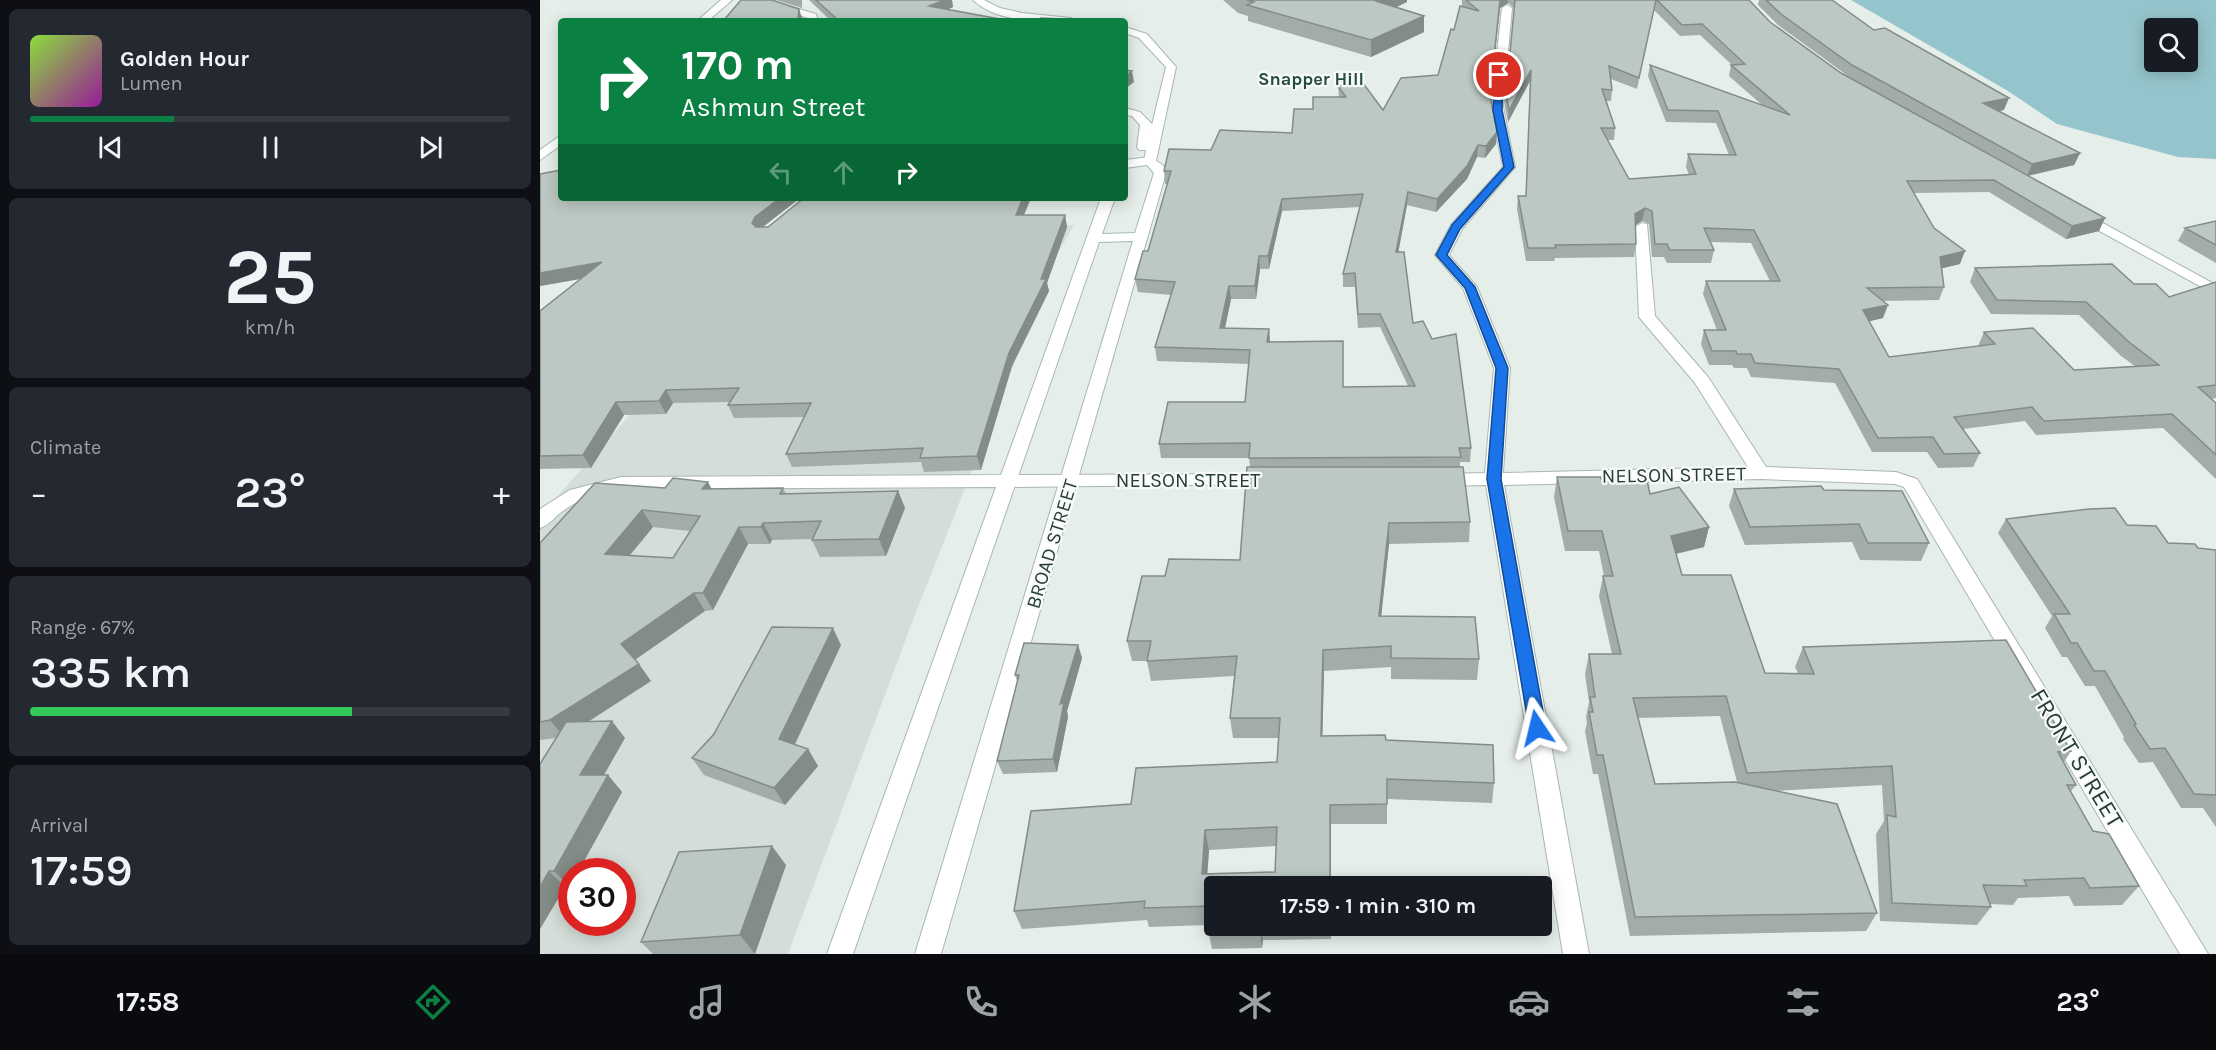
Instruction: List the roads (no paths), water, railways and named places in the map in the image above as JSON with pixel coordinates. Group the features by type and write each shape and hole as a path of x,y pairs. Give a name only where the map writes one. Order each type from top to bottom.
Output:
{"street":[{"path":"706,18 727,0"},
{"path":"758,0 804,12 813,18"},
{"path":"978,0 983,5 1012,14 1046,18"},
{"path":"1508,8 1505,40 1499,58 1497,110 1509,167 1456,228 1442,255 1470,287 1502,368 1494,479 1576,954"},
{"path":"1128,31 1143,36 1171,67 1139,162"},
{"path":"1128,112 1136,114 1146,124 1139,162"},
{"path":"540,156 558,141"},
{"name":"BROAD STREET","path":"928,954 1071,481 1161,173 1159,168 1139,162"},
{"path":"840,954 1107,201"},
{"path":"2065,206 2216,291"},
{"path":"1642,227 1647,317 1702,380 1761,473"},
{"path":"1094,238 1142,237"},
{"name":"NELSON STREET","path":"1424,480 1761,473 1896,478"},
{"name":"FRONT STREET","path":"1896,478 1911,483 2195,954"},
{"name":"NELSON STREET","path":"540,521 565,501 588,490 621,483 1282,480"}],"water":[{"path":"1851,0 2216,0 2216,159 2178,157 2057,124 2008,91"}],"district":[{"name":"Snapper Hill","path":"1311,79"}]}
